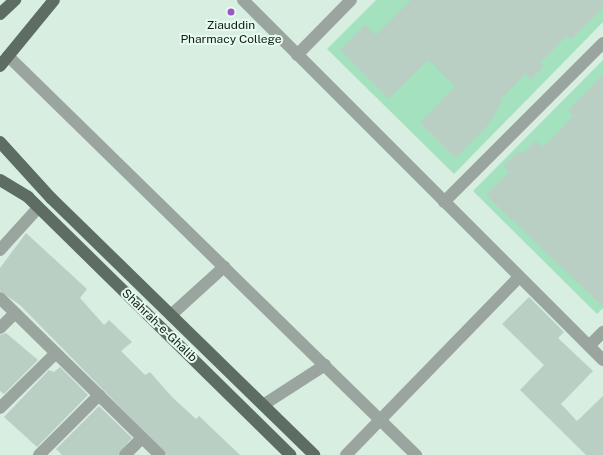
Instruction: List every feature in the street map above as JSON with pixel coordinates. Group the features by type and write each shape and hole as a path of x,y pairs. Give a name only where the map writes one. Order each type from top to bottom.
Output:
{"main road":[{"path":"0,14 15,0"},
{"path":"0,66 54,0"},
{"name":"Shahrah-e-Ghalib","path":"0,142 51,198 314,455"},
{"name":"Shahrah-e-Ghalib","path":"0,180 28,197 291,455"}],"street":[{"path":"243,0 603,360"},
{"path":"297,54 351,0"},
{"path":"444,202 603,42"},
{"path":"8,56 381,419 416,455"},
{"path":"0,250 38,208"},
{"path":"171,315 224,267"},
{"path":"346,455 519,277"},
{"path":"0,298 160,455"},
{"path":"0,328 15,313"},
{"path":"589,346 603,332"},
{"path":"0,408 56,353"},
{"path":"263,405 325,366"},
{"path":"39,455 99,395"},
{"path":"125,455 142,438"}],"green space":[{"path":"376,0 603,0 603,22 454,174 327,49"},
{"path":"603,60 603,308 597,314 473,191"}],"building":[{"path":"411,0 603,0 603,8 571,40 567,36 540,63 544,66 531,80 525,74 500,100 502,102 487,126 456,158 420,123 455,87 432,63 427,61 389,99 340,50 365,24 376,35"},
{"path":"603,74 603,307 486,195 509,172 504,166 519,151 522,154 536,140 543,147 573,116 568,110"},
{"path":"26,233 87,289 80,298 104,325 109,320 132,342 121,351 145,375 150,372 172,397 196,419 199,416 240,455 167,455 20,305 0,291 0,268"},
{"path":"529,297 564,332 558,338 593,371 561,404 577,421 603,396 603,455 586,455 520,390 544,365 502,324"},
{"path":"6,333 38,360 4,394 0,391 0,335"},
{"path":"60,367 88,395 37,447 4,417 49,370 54,372"},
{"path":"99,406 132,438 118,455 62,455 56,449"}],"place":[{"name":"Ziauddin Pharmacy College","path":"231,12"}]}
